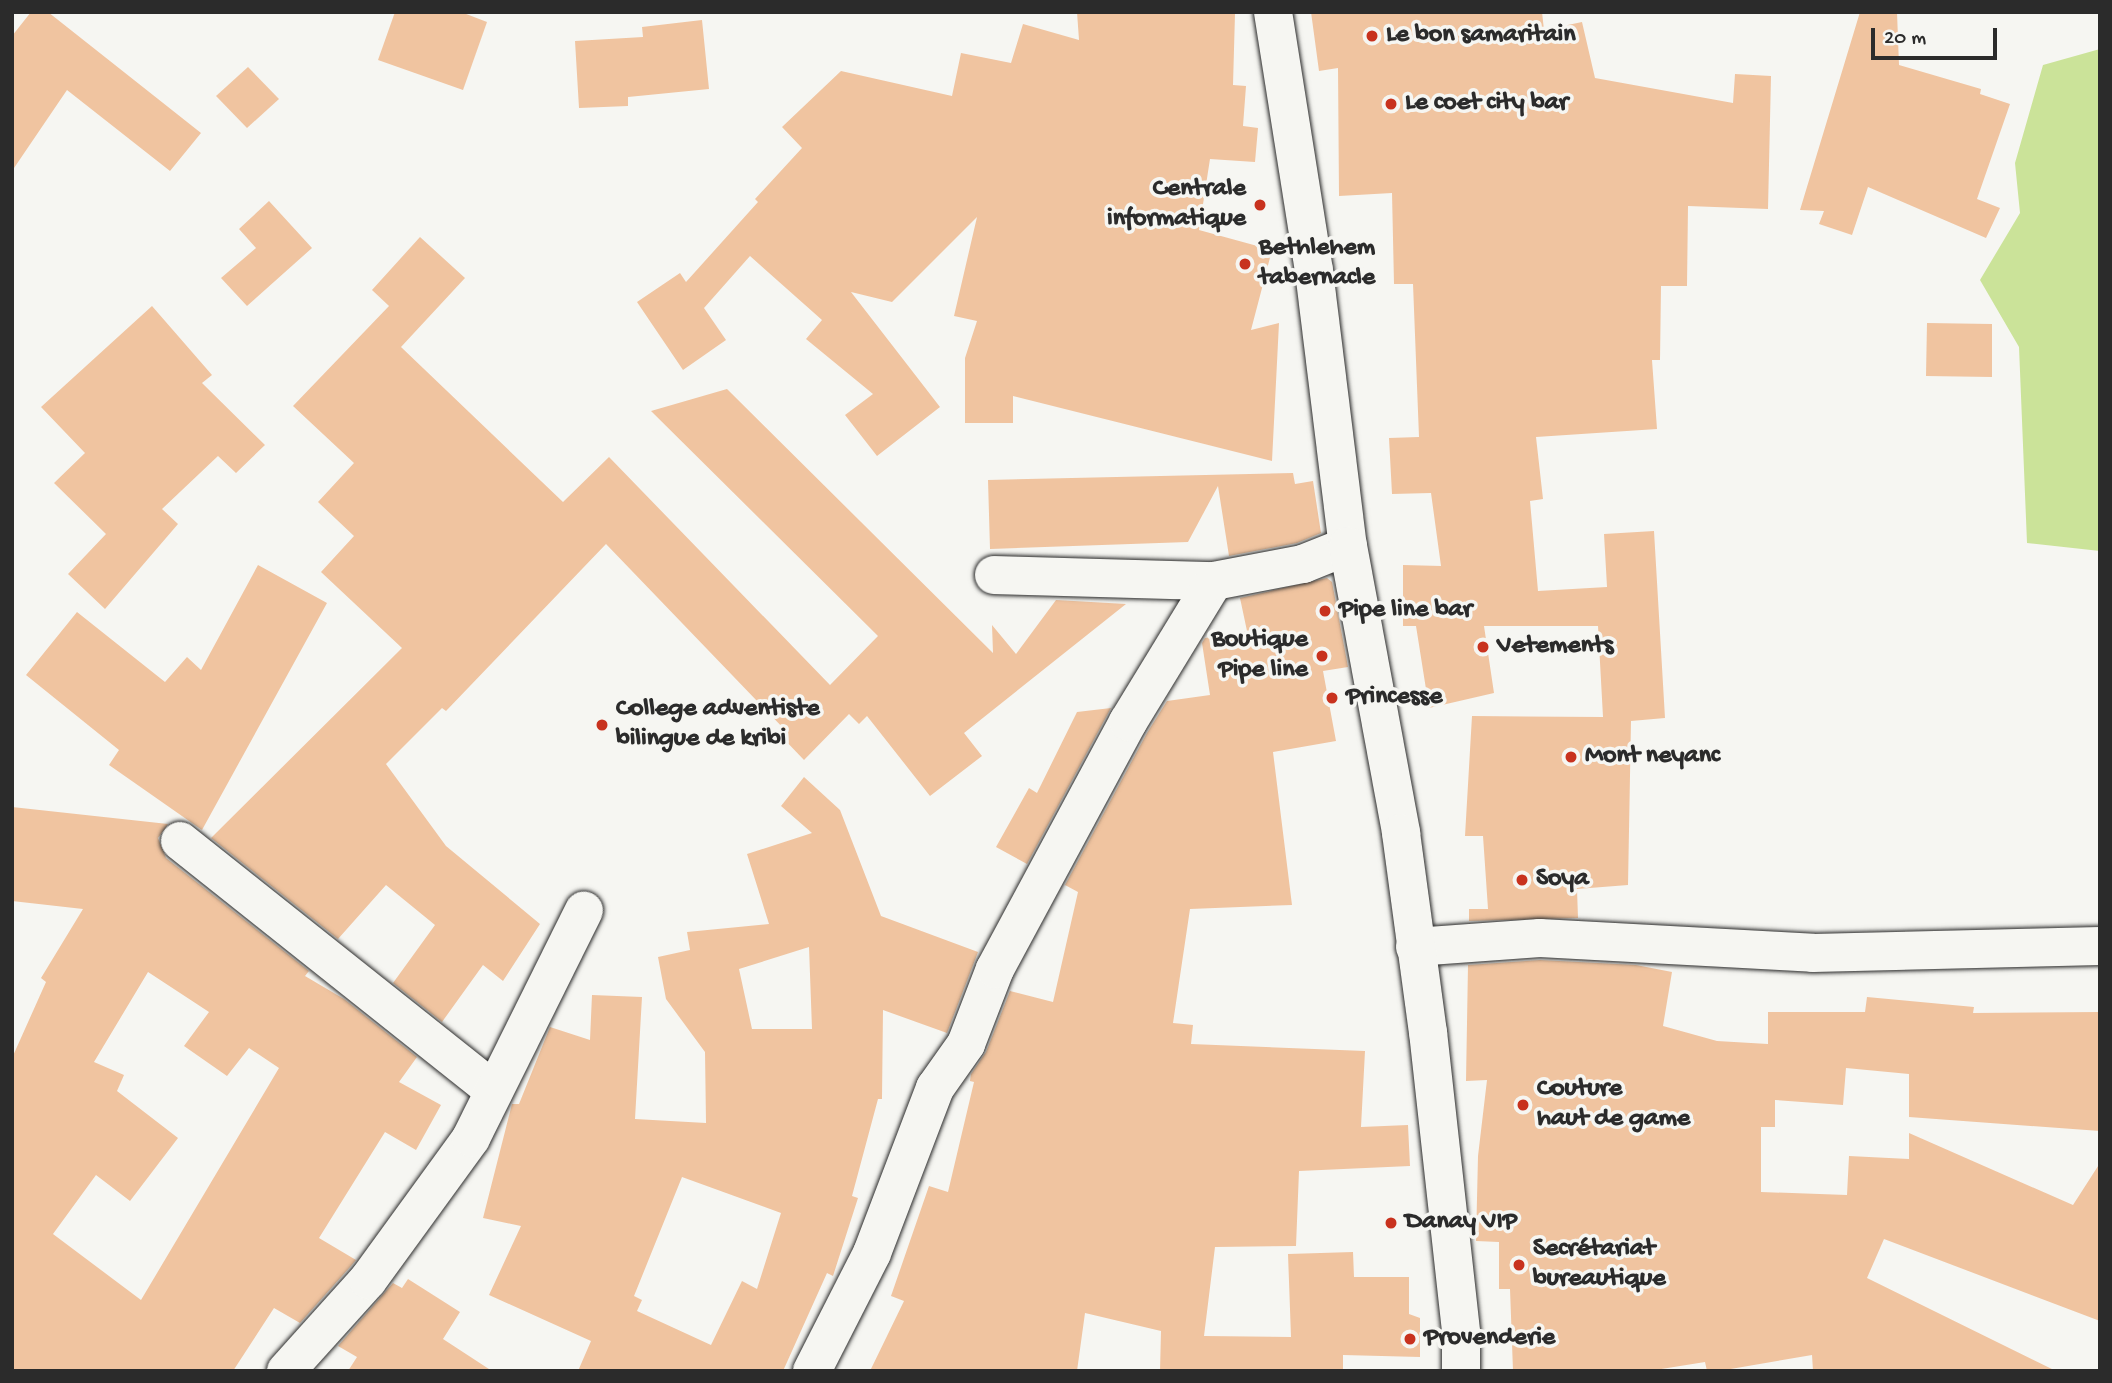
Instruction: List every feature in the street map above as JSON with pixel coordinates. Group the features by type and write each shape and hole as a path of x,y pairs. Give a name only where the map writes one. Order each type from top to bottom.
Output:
{"street":[{"path":"1273,12 1314,271 1348,546 1401,833 1461,1333 1461,1371"},
{"path":"994,575 1214,581 1303,564 1348,546"},
{"path":"812,1371 872,1253 935,1088 966,1044 995,969 1128,722 1214,581"},
{"path":"180,841 494,1091"},
{"path":"286,1371 368,1280 471,1138 584,910"},
{"path":"1415,947 1540,938 1813,953 2100,946"}],"green space":[{"path":"2100,49 2100,551 2027,543 2019,347 1980,280 2020,213 2015,163 2043,65"}],"building":[{"path":"31,12 48,12 201,133 170,171 67,90 12,171 12,36"},
{"path":"395,12 461,12 487,22 463,90 378,60"},
{"path":"1077,12 1235,14 1233,85 1246,86 1243,126 1258,128 1255,162 1210,159 1199,230 1272,250 1251,330 1279,323 1272,461 1013,396 1013,423 965,423 965,358 977,321 954,316 977,217 892,302 851,292 940,407 877,456 845,415 873,394 806,339 822,320 750,256 704,308 726,340 683,370 637,302 680,273 686,282 758,202 755,199 802,148 782,127 841,71 952,96 961,53 1011,63 1023,24 1079,40"},
{"path":"1311,12 1542,12 1544,30 1582,22 1595,78 1733,103 1735,74 1771,76 1768,209 1688,206 1687,286 1661,286 1660,360 1652,360 1657,429 1536,437 1543,499 1530,501 1538,591 1607,587 1604,534 1654,531 1665,718 1631,721 1628,885 1577,889 1578,918 1469,921 1469,909 1488,909 1483,836 1465,836 1472,716 1603,717 1598,626 1484,626 1494,693 1429,708 1416,626 1403,626 1403,565 1441,566 1431,493 1392,494 1389,438 1419,437 1413,284 1394,284 1392,193 1339,196 1338,68 1319,71"},
{"path":"1860,12 1897,12 1899,65 1981,89 1980,94 2010,104 1977,199 2000,208 1986,238 1868,187 1852,235 1819,224 1824,211 1800,210"},
{"path":"702,20 709,89 628,97 628,106 579,108 575,41 643,37 642,27"},
{"path":"248,67 279,99 247,128 216,96"},
{"path":"269,201 312,248 247,306 221,278 256,248 239,229"},
{"path":"420,237 465,278 401,347 563,502 609,457 830,685 878,636 651,411 727,389 993,653 992,625 1016,654 1056,600 1126,604 964,733 982,756 930,796 867,716 859,724 849,714 804,760 781,736 786,731 606,544 446,711 442,708 386,764 446,846 540,924 503,981 483,965 442,1022 393,983 435,925 386,885 338,939 211,838 402,648 321,572 354,536 318,502 354,463 293,406 389,306 372,290"},
{"path":"152,306 212,375 202,383 265,445 236,473 218,456 162,509 178,524 105,609 68,574 106,534 54,483 85,453 41,407"},
{"path":"1927,323 1992,324 1992,377 1926,376"},
{"path":"1293,473 1295,484 1313,481 1321,533 1297,543 1229,556 1218,486 1188,542 990,549 988,480"},
{"path":"258,565 327,603 202,830 109,765 119,750 26,675 77,612 165,682 187,657 201,670"},
{"path":"1327,578 1332,582 1348,667 1323,671 1336,741 1273,752 1292,905 1190,909 1173,1023 1193,1025 1191,1044 1365,1051 1361,1127 1408,1125 1410,1166 1299,1171 1296,1246 1215,1247 1204,1336 1291,1337 1288,1254 1353,1252 1354,1277 1409,1277 1409,1314 1420,1318 1420,1357 1343,1355 1343,1371 1160,1371 1161,1331 1085,1313 1077,1371 870,1371 904,1301 891,1296 929,1186 948,1192 974,1082 970,1081 971,1074 986,1052 1010,991 1053,1002 1078,892 1065,885 1147,733 1167,701 1210,695 1202,643 1205,638 1247,631 1240,598"},
{"path":"1111,708 1027,864 996,847 1029,788 1037,793 1077,712"},
{"path":"804,777 840,810 881,916 978,952 947,1033 883,1010 882,1099 878,1099 852,1196 858,1198 833,1276 827,1273 783,1371 578,1371 591,1341 489,1295 521,1226 483,1218 512,1104 519,1104 550,1027 590,1040 592,995 642,997 635,1119 706,1123 705,1052 666,999 658,957 690,950 687,932 769,924 747,854 812,833 781,806","holes":["809,947 812,1029 752,1029 739,969","682,1177 781,1213 757,1289 742,1281 711,1345 637,1311 642,1300 634,1296"]},
{"path":"12,807 168,824 158,838 166,858 309,971 305,976 344,999 417,1057 399,1082 441,1105 416,1150 385,1132 319,1238 356,1260 300,1323 274,1308 233,1371 12,1371 12,1058 46,982 41,978 83,909 12,901","holes":["148,972 209,1012 184,1046 227,1076 249,1048 279,1068 141,1300 53,1234 96,1175 130,1201 178,1138 117,1091 124,1075 94,1062"]},
{"path":"1540,960 1636,965 1672,972 1663,1026 1717,1041 1768,1044 1768,1012 1865,1012 1867,997 1974,1007 1973,1013 2100,1012 2100,1131 1909,1117 1909,1074 1846,1068 1843,1105 1775,1100 1775,1127 1761,1127 1761,1192 1847,1195 1849,1156 1909,1159 1909,1133 2073,1205 2100,1163 2100,1321 1884,1239 1867,1278 2056,1371 1813,1371 1812,1355 1719,1371 1707,1371 1705,1362 1649,1371 1513,1371 1510,1289 1499,1289 1499,1242 1476,1241 1478,1156 1487,1080 1466,1081 1468,965"},
{"path":"408,1279 460,1312 443,1339 492,1371 348,1371 357,1357 338,1346 393,1283 402,1288"}],"place":[{"name":"Le bon samaritain","path":"1372,36"},
{"name":"Le coet city bar","path":"1391,104"},
{"name":"Centrale informatique","path":"1260,205"},
{"name":"Bethlehem tabernacle","path":"1245,264"},
{"name":"Pipe line bar","path":"1325,611"},
{"name":"Vetements","path":"1483,647"},
{"name":"Boutique Pipe line","path":"1322,656"},
{"name":"Princesse","path":"1332,698"},
{"name":"College adventiste bilingue de kribi","path":"602,725"},
{"name":"Mont neyanc","path":"1571,757"},
{"name":"Soya","path":"1522,880"},
{"name":"Couture haut de game","path":"1523,1105"},
{"name":"Danay VIP","path":"1391,1223"},
{"name":"Secrétariat bureautique","path":"1519,1265"},
{"name":"Provenderie","path":"1410,1339"}]}
